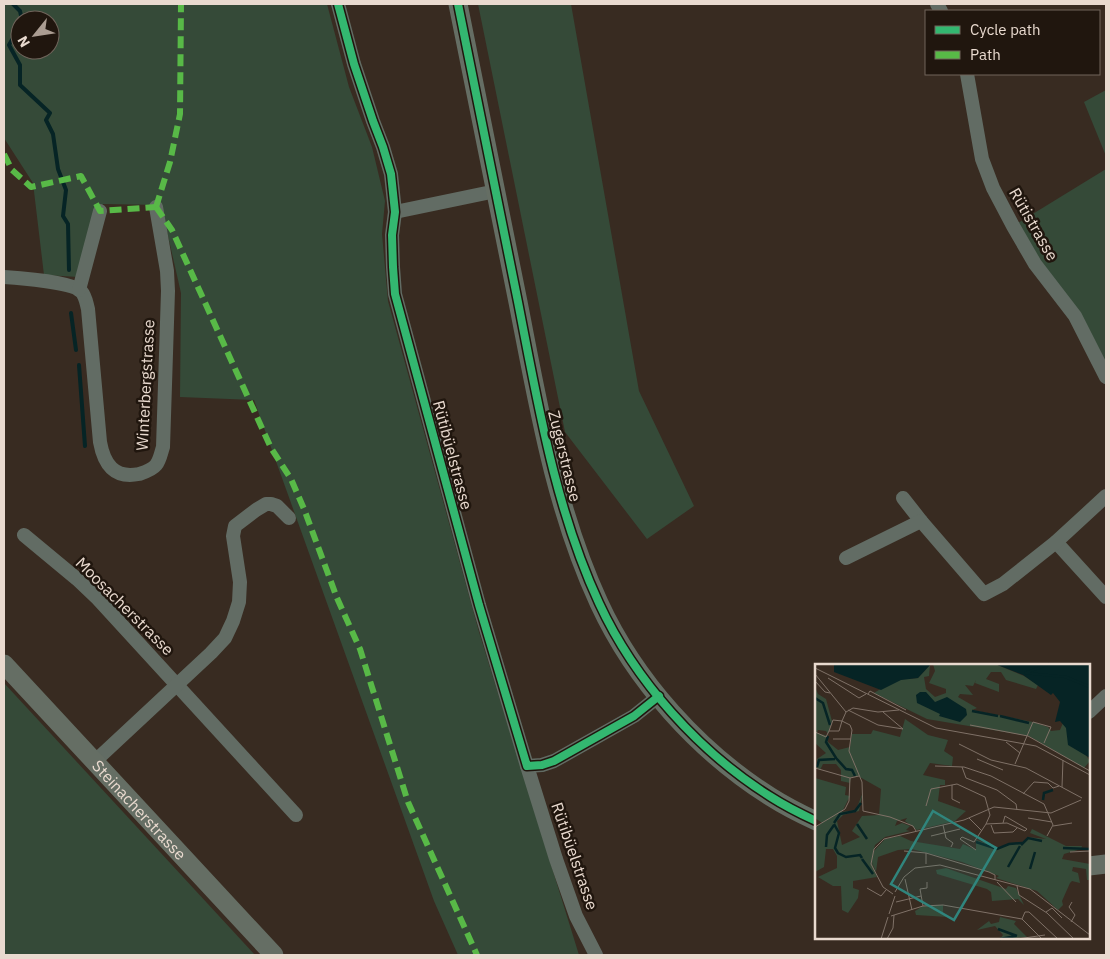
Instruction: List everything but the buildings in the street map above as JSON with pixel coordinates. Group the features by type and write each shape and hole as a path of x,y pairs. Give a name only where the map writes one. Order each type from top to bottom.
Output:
{"main road":[{"name":"Zugerstrasse","path":"458,4 540,413 570,527 600,604 644,678 680,721 724,763 772,798 815,820"},
{"name":"Steinacherstrasse","path":"4,664 274,955"},
{"path":"1090,866 1106,864"}],"street":[{"name":"Rütibüelstrasse","path":"338,4 354,64 391,174 395,212 392,235 395,294 479,605 556,859 576,916 596,955"},
{"name":"Rütistrasse","path":"966,75 982,159 993,188 1035,264 1075,316 1106,378"},
{"path":"395,212 496,191"},
{"name":"Winterbergstrasse","path":"79,290 86,298 88,309 103,457 111,468 116,471 129,475 144,472 156,464 163,447 167,271 156,207"},
{"path":"4,277 54,282 79,290 100,211"},
{"path":"902,498 984,594 1003,584 1056,542 1106,496"},
{"path":"94,762 225,638 239,602 240,582 233,536 235,526 266,504 277,506 290,518"},
{"path":"846,558 920,521"},
{"name":"Moosacherstrasse","path":"24,535 98,599 296,815"},
{"path":"1056,542 1106,598"},
{"path":"527,766 542,765 554,761 634,716 659,696"},
{"path":"1090,711 1106,696"}],"green space":[{"path":"4,4 327,4 349,87 372,147 385,201 382,234 388,301 479,632 579,955 458,955 434,901 254,400 180,397 181,293 161,205 103,204 79,277 44,275 33,183 4,138"},
{"path":"478,4 571,4 639,391 694,506 647,539 565,432"},
{"path":"1106,90 1106,156 1084,102"},
{"path":"1106,169 1106,377 1013,226"},
{"path":"4,683 255,955 4,955"}],"waterway":[{"path":"13,4 19,10"},
{"path":"10,43 10,47"},
{"path":"17,60 20,65 20,85 50,113 46,120 53,134 58,169 66,190 63,216 68,224 69,270"},
{"path":"71,313 76,350"},
{"path":"79,365 85,446"}],"marked path":[{"path":"156,207 170,162 180,114 181,4"},
{"path":"4,154 12,170 31,187 81,176 100,211 156,207"},
{"path":"156,207 172,230 271,448 291,479 304,509 337,598 360,649 408,802 477,955"}],"cycle path":[{"path":"338,4 354,64 391,174 395,212 392,235 395,294 479,605 527,766 542,765 554,761 634,716 659,696"},
{"path":"458,4 541,417 559,493 584,567 599,603 614,632 650,687 694,736 744,779 782,804 815,821"}]}
